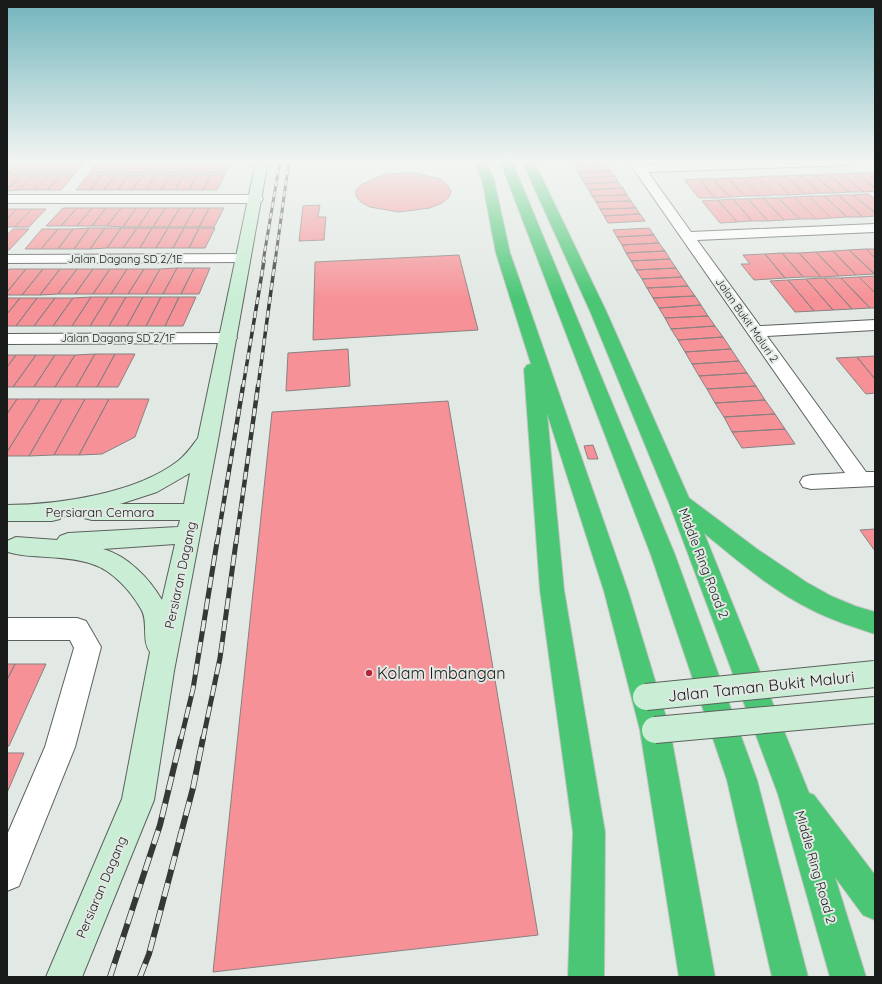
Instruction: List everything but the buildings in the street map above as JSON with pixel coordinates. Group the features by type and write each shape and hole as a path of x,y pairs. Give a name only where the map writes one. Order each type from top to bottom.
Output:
{"highway":[{"path":"492,207 503,253 616,591 655,730 697,977"},
{"path":"524,207 660,547 740,773 790,977"},
{"name":"Middle Ring Road 2","path":"549,207 598,311 680,503 794,794 848,977"},
{"path":"529,330 552,590 589,832 586,977"},
{"path":"680,503 791,586 820,603 875,623"},
{"path":"794,794 875,903"}],"main road":[{"name":"Persiaran Dagang","path":"64,977 138,800 160,671 254,207"},
{"path":"37,513 109,501 146,488 184,468 208,440"},
{"name":"Persiaran Cemara","path":"7,513 37,513 191,523"},
{"name":"Persiaran Cemara","path":"11,546 191,523"},
{"path":"11,546 58,550 99,556 121,570 150,602 158,618 160,671"},
{"name":"Jalan Taman Bukit Maluri","path":"646,697 875,674"},
{"path":"655,730 875,710"}],"street":[{"name":"Jalan Bukit Maluri 2","path":"667,207 755,331 868,479"},
{"path":"687,236 875,228"},
{"name":"Jalan Dagang SD 2/1E","path":"7,259 243,258"},
{"path":"755,331 875,325"},
{"name":"Jalan Dagang SD 2/1F","path":"7,339 228,338"},
{"path":"811,482 868,479"},
{"path":"7,629 77,629 88,647 60,747 7,874"}],"railway":[{"path":"263,262 272,207"},
{"path":"275,262 283,207"},
{"path":"243,387 264,261"},
{"path":"258,387 275,261"},
{"path":"217,543 243,386"},
{"path":"236,543 258,386"},
{"path":"181,739 193,689 217,542"},
{"path":"203,739 220,658 236,542"},
{"path":"110,977 160,825 181,738"},
{"path":"140,977 149,954 193,788 203,738"}],"place":[{"name":"Kolam Imbangan","path":"369,673"}]}
